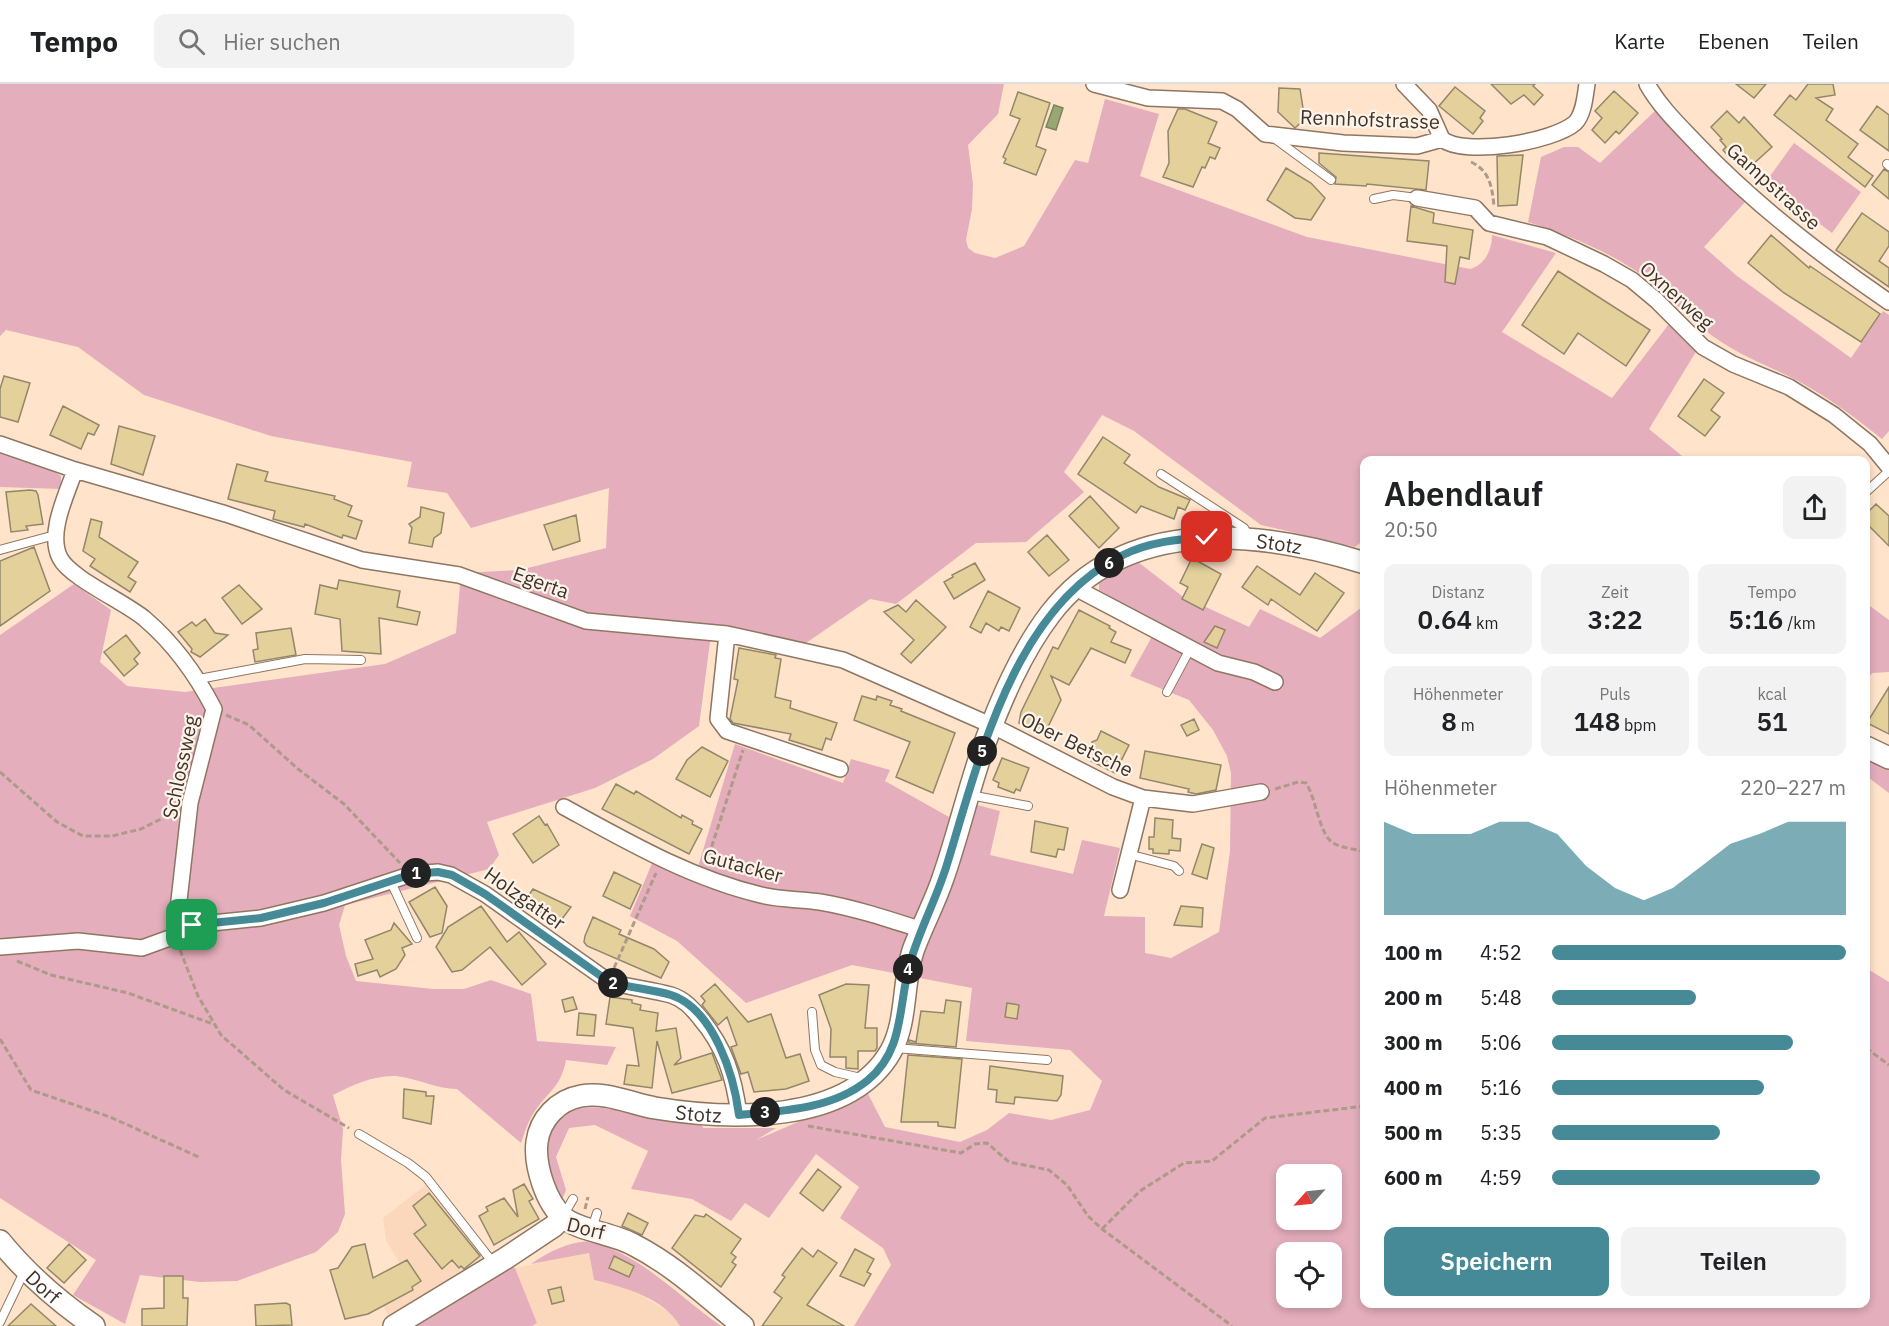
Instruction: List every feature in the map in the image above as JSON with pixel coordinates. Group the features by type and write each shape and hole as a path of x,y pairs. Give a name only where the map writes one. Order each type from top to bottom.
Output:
{"street":[{"path":"1094,84 1148,98 1222,101 1237,109 1265,134 1270,135"},
{"path":"1404,84 1429,110 1442,139"},
{"name":"Rennhofstrasse","path":"1270,135 1343,143 1417,146 1442,139 1449,144 1461,146 1518,144 1561,132 1576,122 1582,109 1587,84"},
{"name":"Gampstrasse","path":"1647,84 1658,103 1730,179 1818,254 1889,302"},
{"name":"Oxnerweg","path":"1417,198 1475,208 1489,223 1547,237 1632,280 1656,300 1703,347 1733,364 1790,387 1834,415 1869,444 1889,469"},
{"path":"0,444 75,470 55,535"},
{"name":"Egerta","path":"75,470 226,514 362,560 459,575 586,621 727,634 843,660 993,726"},
{"name":"Schlossweg","path":"55,535 60,558 75,573 145,619 198,679 213,709 190,803 175,936"},
{"name":"Stotz","path":"562,1217 551,1202 540,1173 536,1144 545,1120 562,1104 581,1096 596,1095 677,1112 739,1115 785,1110 827,1101 868,1080 893,1047 900,1026 909,966 943,879 968,794 1017,669 1041,627 1077,586 1114,560 1150,545 1207,537 1301,545 1360,561"},
{"path":"1077,586 1218,663 1254,672 1275,682"},
{"path":"727,634 718,719 727,731 840,769"},
{"name":"Ober Betsche","path":"993,726 1113,787 1143,798 1193,804 1261,792"},
{"path":"1870,749 1889,758"},
{"name":"Ober Betsche","path":"1120,890 1143,798"},
{"name":"Gutacker","path":"564,807 662,860 702,877 762,896 821,902 864,911 922,930"},
{"name":"Holzgatter","path":"175,936 192,925 261,918 324,903 412,874 438,872 452,875 485,894 608,981 629,988 672,995 688,1004 714,1035 724,1052 735,1085 739,1115"},
{"path":"5,952 78,941 142,948 175,936"},
{"name":"Dorf","path":"403,1324 554,1226 562,1217 581,1227 591,1219 668,1264 743,1326"},
{"name":"Dorf","path":"0,1241 71,1311 94,1326"}],"lane":[{"path":"1270,135 1331,180"},
{"path":"1374,199 1393,195 1417,198"},
{"path":"1870,488 1889,469"},
{"path":"1161,474 1244,528 1250,539"},
{"path":"0,550 55,535"},
{"path":"1167,692 1190,649"},
{"path":"198,679 305,658 361,660"},
{"path":"968,794 1028,806"},
{"path":"1128,854 1174,866 1179,871"},
{"path":"391,882 417,938"},
{"path":"812,1012 815,1050 821,1065 836,1072 868,1080"},
{"path":"893,1047 1047,1060"},
{"path":"359,1134 426,1177 495,1265"},
{"path":"562,1217 573,1199"},
{"path":"0,1322 26,1269"}],"path":[{"path":"1470,162 1485,172 1492,186 1494,211"},
{"path":"213,709 249,725 298,769 344,804 412,874"},
{"path":"702,877 747,738"},
{"path":"0,772 57,822 83,836 112,836 141,829 190,803"},
{"path":"1261,792 1298,782 1306,783 1313,793 1324,833 1333,842 1360,850"},
{"path":"612,972 662,860"},
{"path":"175,936 198,996 221,1035 284,1090 359,1134"},
{"path":"5,952 51,975 128,993 215,1025"},
{"path":"0,1039 31,1090 110,1117 201,1158"},
{"path":"1870,1051 1889,1065"},
{"path":"1102,1229 1140,1191 1184,1163 1212,1161 1264,1119 1360,1107"},
{"path":"801,1125 961,1153 975,1144 987,1143 1009,1162 1048,1170 1067,1185 1088,1216 1102,1229 1232,1326"},
{"path":"588,1197 591,1219"}],"shaded area":[{"path":"0,84 1004,84 998,114 968,145 973,184 972,209 966,240 968,248 975,253 995,258 1024,246 1075,160 1088,163 1105,99 1159,114 1140,176 1307,237 1470,269 1480,264 1487,256 1492,235 1556,253 1502,332 1612,398 1669,324 1697,350 1649,429 1682,456 1360,456 1360,543 1355,547 1261,525 1134,431 1102,415 1064,472 1084,492 1026,542 976,543 896,604 870,599 806,643 731,627 710,642 699,726 653,759 595,788 487,822 499,855 489,869 345,905 339,925 346,956 356,981 433,989 464,989 491,980 531,994 537,1041 616,1047 607,1065 566,1060 560,1078 532,1116 521,1143 457,1089 404,1077 388,1076 363,1081 333,1095 343,1129 341,1160 345,1214 338,1232 316,1252 237,1281 200,1282 140,1275 125,1324 73,1295 96,1260 0,1198 0,635 74,584 111,610 100,662 127,686 185,692 385,664 456,633 461,573 520,570 606,548 609,488 471,528 447,493 407,487 412,462 271,436 144,395 78,347 6,330 0,336"},
{"path":"1054,105 1063,108 1056,130 1046,127"},
{"path":"1656,110 1746,201 1704,247 1737,276 1851,358 1883,311 1889,315 1889,431 1882,439 1811,388 1732,349 1695,322 1654,284 1625,264 1577,240 1528,222 1541,157 1564,147 1578,147 1600,163"},
{"path":"1794,143 1861,192 1832,233 1765,183"},
{"path":"0,452 49,468 61,476 61,489 0,487"},
{"path":"1138,562 1182,596 1249,627 1260,609 1320,638 1360,609 1360,1308 1870,1308 1870,970 1889,982 1889,1326 854,1326 891,1265 883,1248 840,1218 859,1187 816,1154 769,1218 745,1203 731,1221 692,1199 631,1189 648,1151 595,1125 569,1128 556,1157 566,1190 562,1200 549,1168 548,1143 558,1121 568,1113 580,1109 607,1108 660,1120 702,1124 703,1128 776,1128 756,1140 849,1100 865,1088 885,1127 960,1142 987,1130 1009,1113 1051,1120 1090,1110 1102,1081 1070,1050 966,1041 972,988 852,965 746,1003 677,941 630,916 658,849 698,867 735,744 843,783 851,759 890,770 885,781 949,817 955,799 1000,811 990,855 1073,874 1082,840 1120,848 1104,916 1145,917 1145,953 1171,958 1219,932 1230,851 1231,773 1227,756 1213,730 1189,700 1130,676 1159,624 1099,590 1099,582"},
{"path":"1870,606 1889,620 1889,672 1872,673 1870,676"},
{"path":"1870,758 1889,770 1889,793 1870,779"},
{"path":"433,1179 494,1256 414,1321 417,1326 394,1326 369,1280 400,1264 386,1240 383,1218"},
{"path":"589,1241 608,1247 643,1266 721,1326 680,1326 673,1316 654,1301 630,1290 594,1280 589,1253 531,1264 558,1248"},
{"path":"589,1253 594,1280 630,1289 674,1315 680,1326 532,1326 537,1323 515,1268"},
{"path":"495,1265 515,1268 537,1323 532,1326 417,1326 414,1320"}],"building":[{"path":"1491,84 1535,84 1533,86 1543,95 1534,105 1524,95 1511,104"},
{"path":"1736,84 1766,84 1754,98"},
{"path":"1808,84 1833,84 1835,95 1816,98 1833,109 1826,120 1858,144 1848,157 1873,176 1865,187 1774,115 1790,95 1796,100"},
{"path":"1455,87 1485,111 1480,118 1483,121 1473,134 1439,106"},
{"path":"1279,88 1300,89 1303,108 1310,114 1295,128 1278,112"},
{"path":"1614,91 1638,113 1619,134 1616,131 1605,143 1592,130 1602,118 1595,111"},
{"path":"1018,92 1050,103 1036,146 1046,150 1036,175 1004,163 1006,159 1003,157 1020,119 1010,115"},
{"path":"1877,106 1889,115 1889,151 1860,130"},
{"path":"1178,109 1185,109 1217,122 1208,143 1220,148 1215,159 1210,157 1205,168 1202,167 1193,187 1163,177 1169,163 1168,131"},
{"path":"1727,111 1739,123 1744,117 1772,147 1751,166 1745,160 1741,163 1734,156 1731,159 1723,150 1726,147 1720,140 1722,139 1711,127"},
{"path":"1319,153 1429,161 1426,190 1367,184 1366,186 1335,184 1336,177 1319,163"},
{"path":"1523,155 1517,205 1498,206 1497,156"},
{"path":"1286,168 1311,183 1325,198 1311,220 1295,218 1267,200"},
{"path":"1884,169 1889,172 1889,199 1872,185"},
{"path":"1411,206 1434,213 1433,223 1473,230 1469,259 1460,257 1455,284 1445,282 1447,246 1407,241"},
{"path":"1862,213 1889,232 1889,246 1879,261 1889,268 1889,287 1836,250"},
{"path":"1771,235 1809,268 1810,266 1880,314 1861,342 1784,293 1748,263"},
{"path":"1558,271 1650,330 1626,366 1578,333 1564,354 1522,325"},
{"path":"4,376 30,383 18,422 0,417 0,389"},
{"path":"1704,379 1724,393 1711,410 1720,417 1705,436 1678,416"},
{"path":"63,406 99,425 94,435 88,433 81,449 50,435"},
{"path":"119,426 155,436 143,475 111,464"},
{"path":"1103,437 1130,455 1124,463 1159,487 1190,500 1185,510 1178,507 1174,519 1141,506 1136,513 1078,474"},
{"path":"237,464 268,472 265,481 335,496 334,499 352,506 348,516 362,521 356,539 343,535 342,538 305,524 304,527 273,519 275,511 228,499"},
{"path":"36,491 38,495 43,524 26,526 28,530 11,532 6,492"},
{"path":"1090,496 1119,528 1099,548 1069,516"},
{"path":"1876,504 1889,516 1889,546 1870,527 1870,510"},
{"path":"421,507 444,513 441,533 434,538 432,547 409,543 412,528 409,524 420,517"},
{"path":"576,515 580,541 553,550 544,525"},
{"path":"91,519 102,522 99,537 138,562 128,577 136,582 130,592 90,566 95,559 83,551"},
{"path":"1047,535 1069,560 1049,576 1028,552"},
{"path":"34,547 50,591 0,626 0,561"},
{"path":"1192,558 1221,574 1203,610 1182,599 1188,587 1180,583"},
{"path":"975,563 985,580 954,599 944,582"},
{"path":"1257,566 1300,595 1315,573 1344,593 1317,631 1271,599 1268,605 1242,587"},
{"path":"339,580 400,591 397,607 420,612 417,625 379,618 381,654 342,651 340,619 315,614 320,585 337,589"},
{"path":"239,585 262,609 242,624 222,598"},
{"path":"988,591 1020,608 1009,631 1001,627 999,631 986,623 981,633 970,627"},
{"path":"916,600 946,627 911,663 901,654 914,640 884,612 898,605 906,612"},
{"path":"1079,610 1110,626 1109,628 1116,632 1111,642 1131,650 1125,663 1091,648 1069,685 1051,676 1061,700 1045,733 1019,723 1021,712 1053,647 1058,649"},
{"path":"205,619 215,633 228,635 200,657 191,652 192,649 178,632 192,622 196,626"},
{"path":"1215,626 1225,630 1217,648 1204,642"},
{"path":"291,628 296,655 255,662 253,650 258,649 256,633"},
{"path":"126,635 140,653 134,659 138,664 124,676 104,652"},
{"path":"739,648 776,655 775,658 781,659 775,697 791,701 790,708 837,723 831,740 826,738 822,750 789,740 791,734 733,723 730,719 738,680 734,679"},
{"path":"1889,687 1889,734 1870,724 1870,718"},
{"path":"862,696 876,700 877,696 892,701 890,705 902,709 901,711 955,733 933,793 896,777 910,742 854,720"},
{"path":"1194,719 1199,730 1187,736 1181,725"},
{"path":"1101,731 1129,745 1115,773 1087,759 1093,748 1092,742 1097,740"},
{"path":"702,747 728,761 710,797 676,779 687,760"},
{"path":"1145,751 1221,765 1216,790 1196,794 1188,792 1189,789 1140,778"},
{"path":"1002,758 1029,768 1020,791 1016,789 1014,793 998,787 999,783 993,780"},
{"path":"616,784 634,794 636,791 681,818 682,815 702,829 689,854 602,809"},
{"path":"539,816 545,825 547,824 559,845 533,863 513,834"},
{"path":"1155,818 1173,820 1172,838 1181,839 1180,851 1169,850 1169,854 1153,853 1153,849 1149,849 1149,837 1154,837"},
{"path":"1035,821 1068,828 1064,850 1058,849 1056,857 1031,852"},
{"path":"1202,844 1214,848 1207,879 1192,874"},
{"path":"614,872 641,885 630,909 603,896"},
{"path":"435,887 447,906 442,933 430,937 409,902"},
{"path":"533,889 571,907 559,923 524,902"},
{"path":"481,906 507,942 519,932 546,964 522,985 490,947 462,970 452,972 436,947 448,927"},
{"path":"1181,906 1203,908 1202,927 1174,925"},
{"path":"593,917 621,930 619,934 654,949 669,962 661,978 587,946 584,942 585,936"},
{"path":"394,923 412,944 402,948 405,955 396,969 380,977 377,970 358,976 355,964 373,959 365,940 391,930"},
{"path":"715,984 748,1022 771,1014 786,1058 800,1054 809,1081 786,1089 754,1092 748,1072 741,1074 731,1047 737,1045 727,1017 718,1025 702,1005 705,1001 701,996"},
{"path":"846,984 869,985 865,1028 877,1028 877,1048 875,1051 858,1051 858,1069 846,1068 846,1057 830,1057 831,1029 819,995"},
{"path":"573,997 577,1009 565,1012 562,1000"},
{"path":"610,997 632,1000 632,1003 641,1005 640,1010 658,1013 656,1031 676,1028 681,1058 674,1065 712,1053 722,1080 672,1093 657,1041 652,1088 624,1084 627,1065 639,1066 633,1028 606,1024"},
{"path":"946,1000 961,1002 956,1047 909,1043 909,1040 916,1042 921,1011 944,1013"},
{"path":"1007,1003 1019,1005 1017,1019 1005,1017"},
{"path":"579,1013 596,1015 594,1036 577,1035"},
{"path":"908,1055 962,1059 955,1128 938,1126 938,1122 901,1122"},
{"path":"990,1066 1063,1076 1061,1095 1057,1101 1015,1097 1014,1104 996,1102 997,1090 988,1089"},
{"path":"404,1089 426,1092 426,1096 434,1096 431,1124 403,1118"},
{"path":"818,1169 841,1187 823,1211 800,1193"},
{"path":"524,1184 533,1199 529,1201 539,1219 494,1245 479,1216 488,1211 486,1207 504,1198 518,1217 513,1190"},
{"path":"429,1193 480,1256 464,1269 461,1266 459,1268 452,1260 442,1269 414,1234 426,1225 413,1206"},
{"path":"628,1213 648,1223 642,1235 622,1226"},
{"path":"706,1214 741,1239 731,1253 736,1257 732,1262 736,1265 721,1287 672,1248 695,1215 704,1217"},
{"path":"69,1244 86,1260 64,1283 47,1268"},
{"path":"365,1244 373,1278 407,1260 421,1281 412,1287 413,1290 368,1314 345,1319 330,1270 338,1268 352,1247"},
{"path":"802,1248 813,1257 818,1250 837,1263 807,1305 844,1326 762,1326 782,1298 774,1292 785,1277 782,1275"},
{"path":"855,1249 874,1259 867,1272 871,1274 864,1286 840,1276"},
{"path":"614,1256 634,1266 629,1277 609,1268"},
{"path":"164,1276 183,1276 183,1298 188,1298 187,1326 142,1326 142,1309 164,1308"},
{"path":"561,1287 564,1301 552,1304 548,1290"},
{"path":"286,1303 290,1305 292,1325 256,1326 255,1305"},
{"path":"31,1304 56,1326 8,1326"}],"route":[{"path":"192,925 261,918 324,903 422,872 452,875 485,894 608,981 629,988 672,995 688,1004 714,1035 724,1052 735,1085 739,1115 805,1107 827,1101 845,1094 868,1080 893,1047 900,1026 909,966 943,879 975,771 1017,669 1041,627 1077,586 1125,554 1150,545 1207,537"}]}
